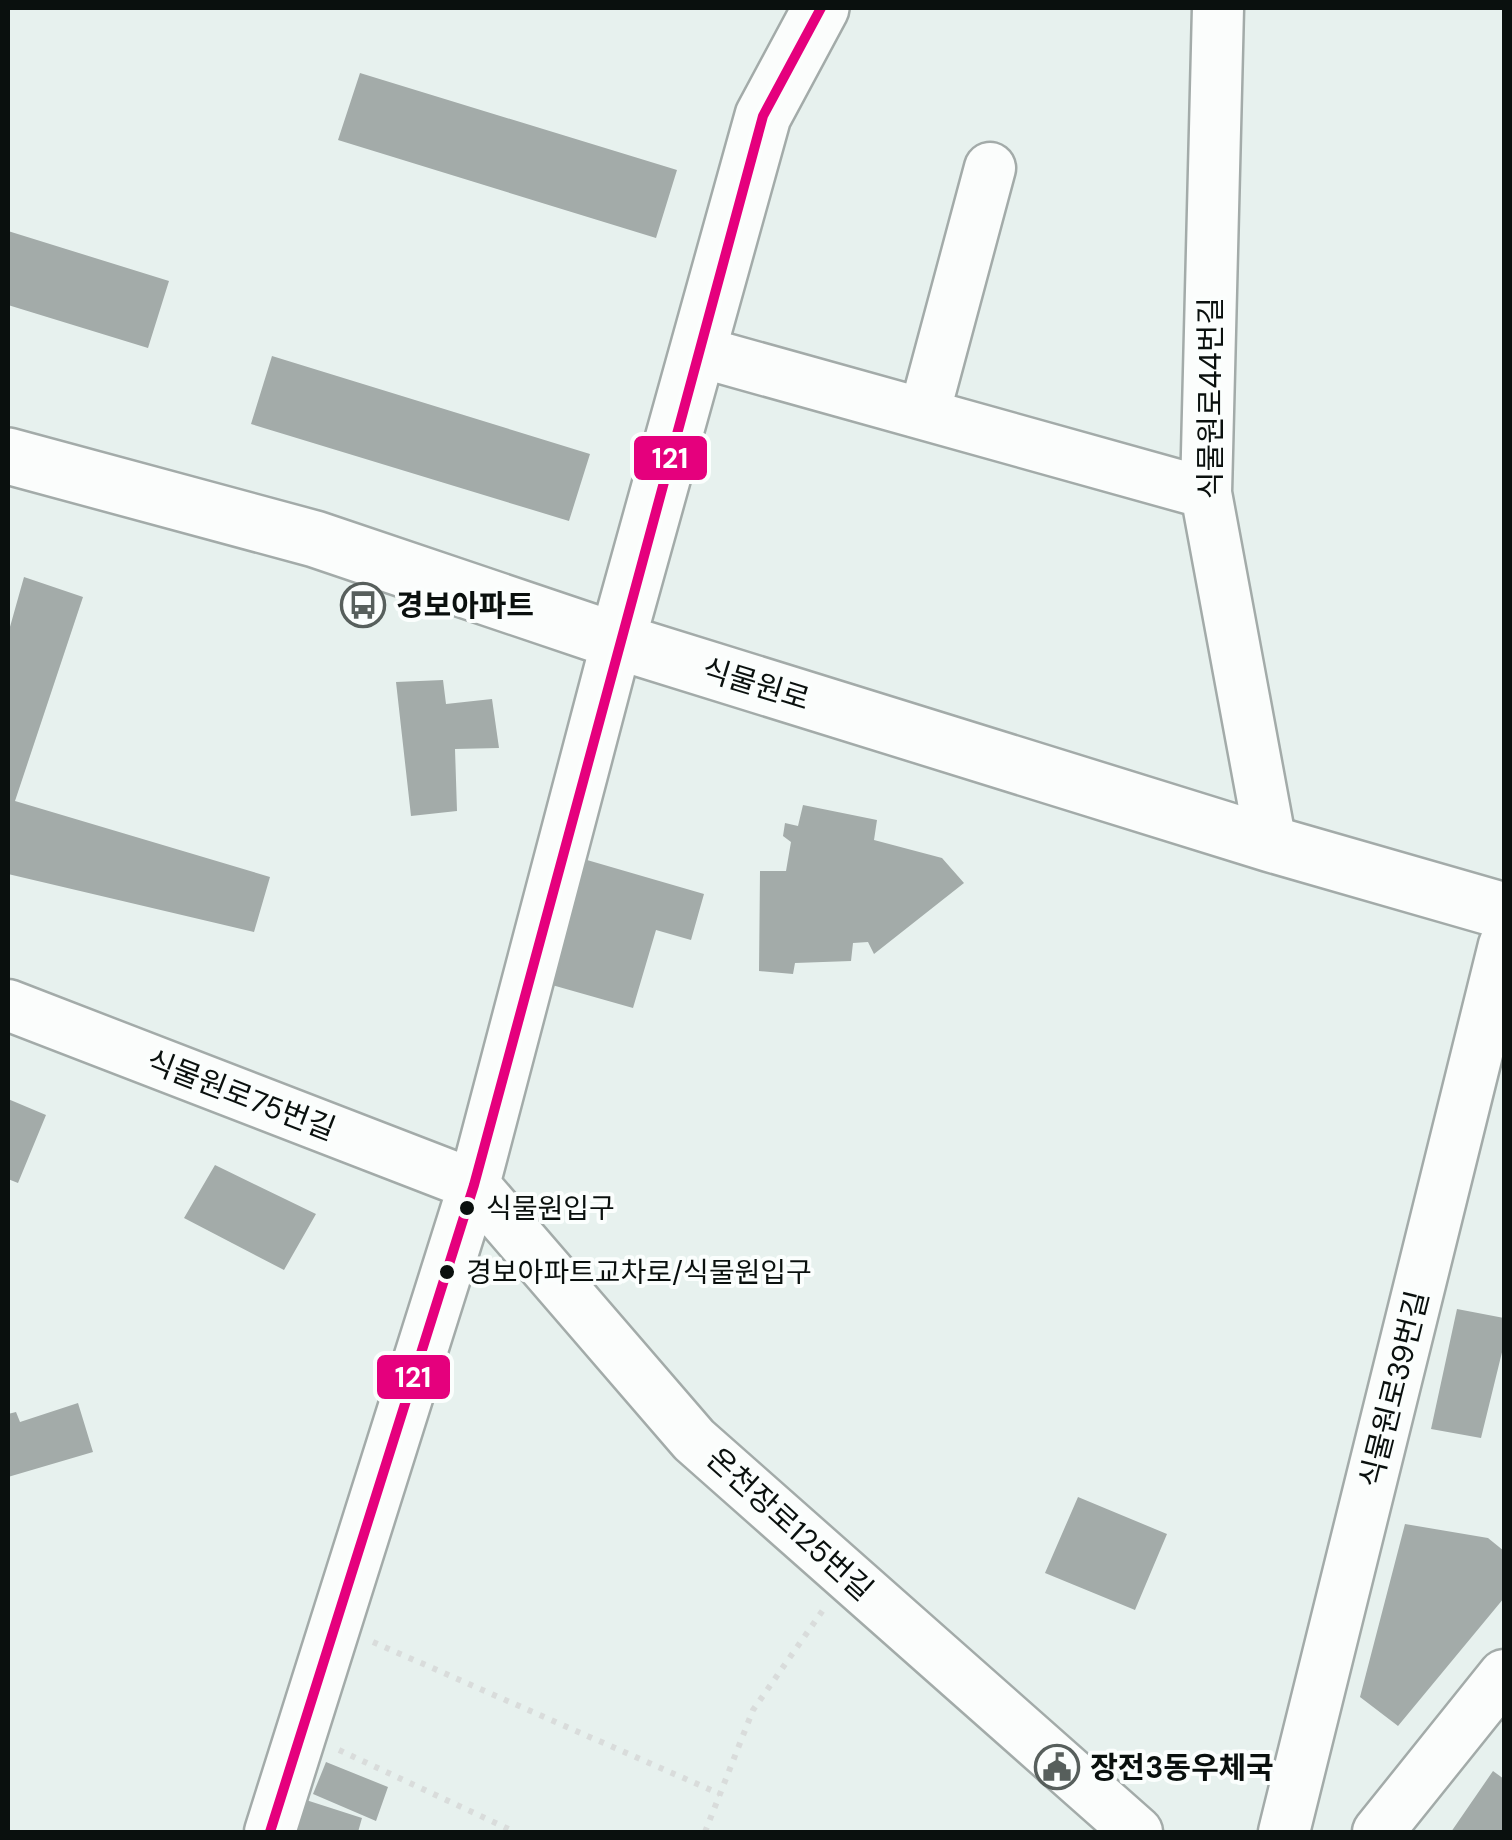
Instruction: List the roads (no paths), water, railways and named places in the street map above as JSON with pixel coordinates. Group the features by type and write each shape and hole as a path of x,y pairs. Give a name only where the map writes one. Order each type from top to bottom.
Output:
{"main road":[{"path":"617,641 763,116 821,8"},
{"name":"식물원로","path":"8,456 315,539 617,641 1271,844 1504,911"}],"street":[{"name":"식물원로44번길","path":"1218,8 1206,493 1271,844"},
{"path":"924,414 990,168"},
{"path":"698,351 1206,493"},
{"path":"270,1832 474,1185 617,641"},
{"name":"식물원로39번길","path":"1284,1832 1504,945"},
{"name":"식물원로75번길","path":"8,1005 474,1185"},
{"name":"온천장로125번길","path":"474,1185 694,1440 1137,1832"},
{"path":"1378,1832 1504,1676"}],"place":[{"name":"경보아파트","path":"363,605"},
{"name":"식물원입구","path":"467,1208"},
{"name":"경보아파트교차로/식물원입구","path":"447,1272"},
{"name":"장전3동우체국","path":"1057,1767"}]}
